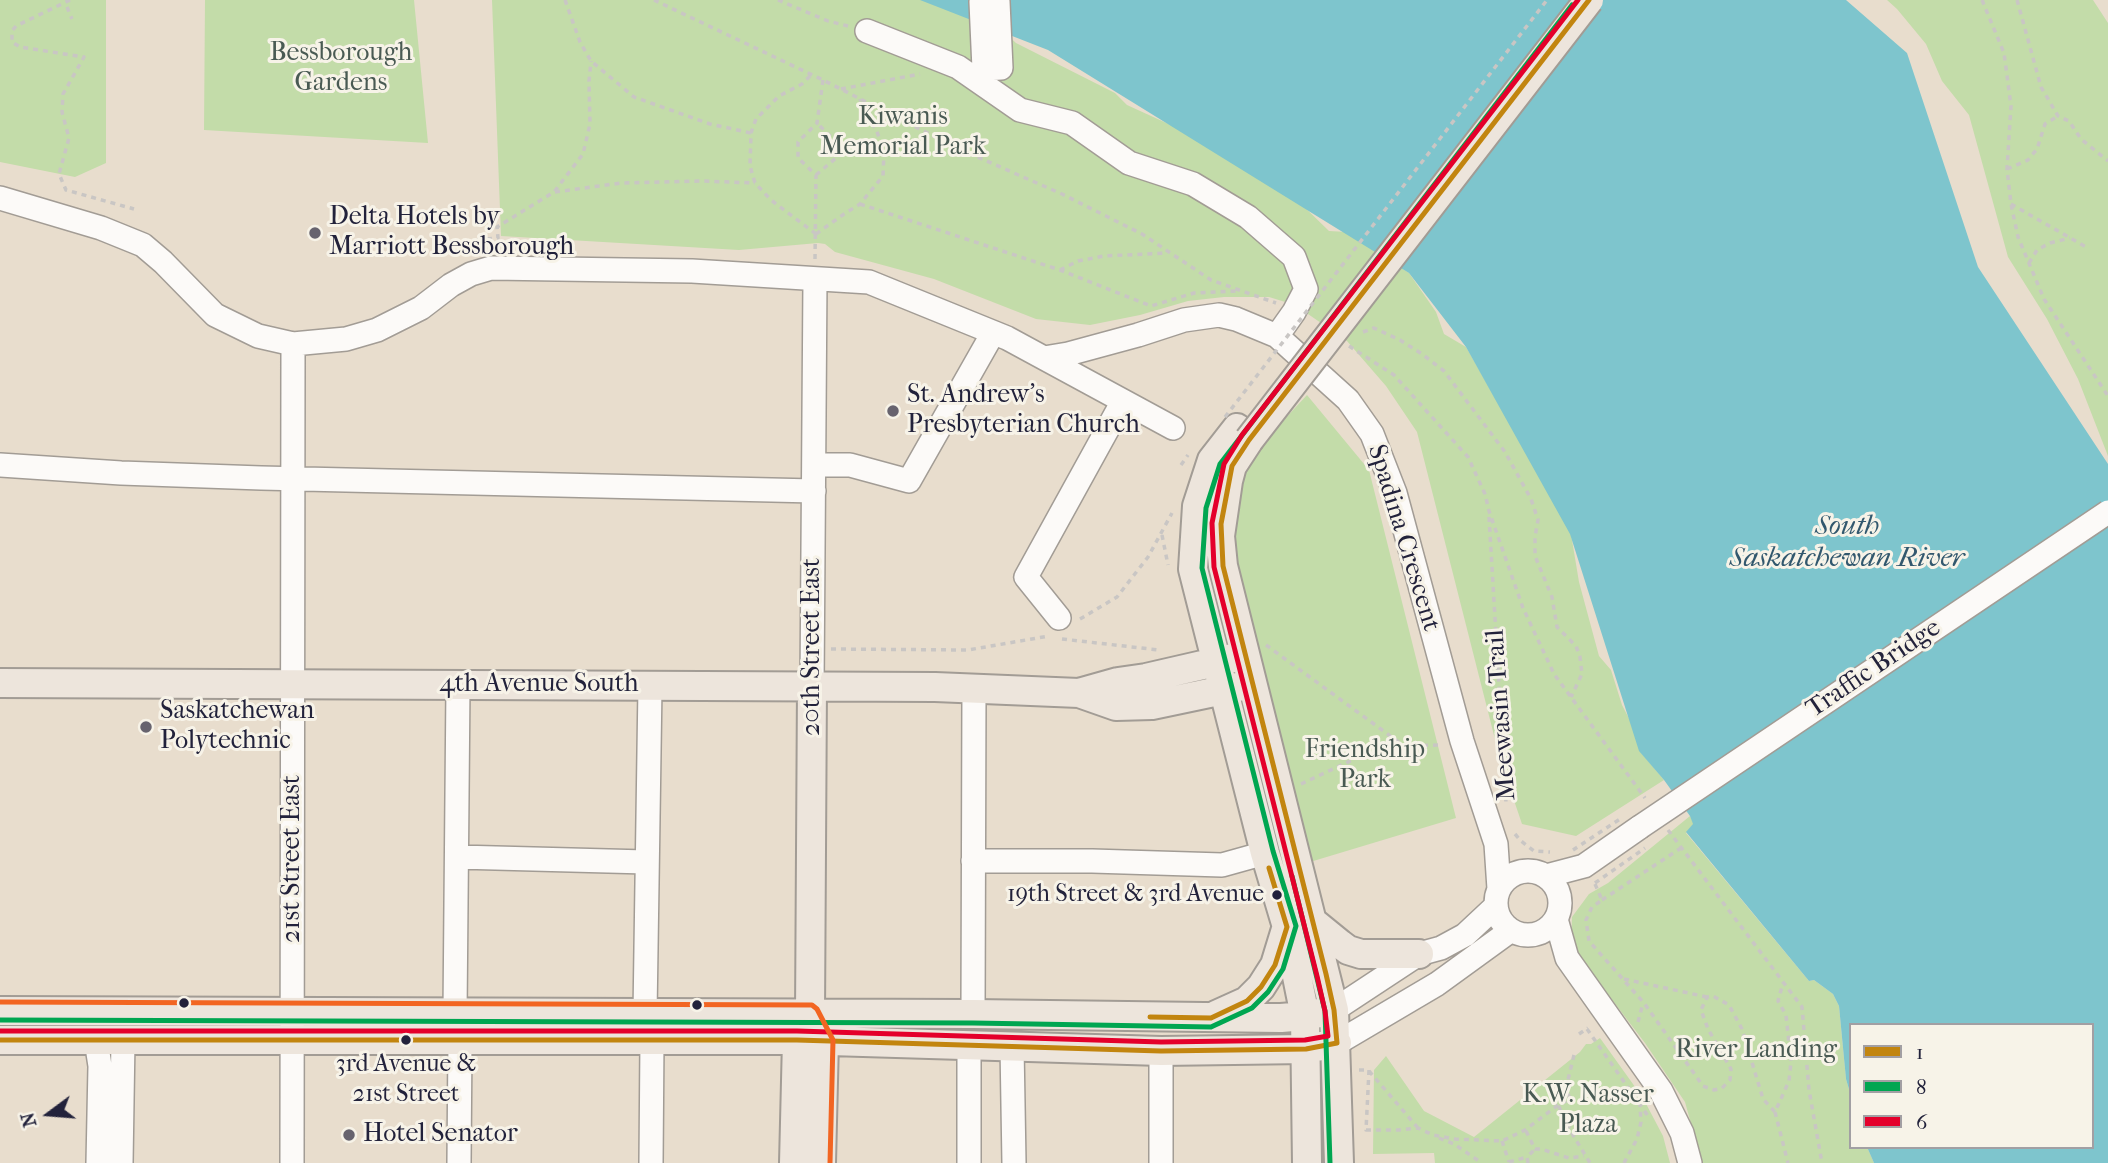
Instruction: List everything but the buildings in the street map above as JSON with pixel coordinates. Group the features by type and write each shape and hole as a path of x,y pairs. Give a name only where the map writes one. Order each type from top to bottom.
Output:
{"main road":[{"path":"1307,1163 1306,1049 1300,924 1252,684 1253,648 1223,566 1220,471 1232,428 1565,0"},
{"path":"1232,428 1589,0"},
{"path":"1220,471 1198,506 1194,569 1265,853 1300,924 1334,1010 1339,1163"},
{"name":"4th Avenue South","path":"1079,693 1118,682 1216,662 1253,648"},
{"name":"4th Avenue South","path":"0,683 974,688 1079,693 1116,706 1152,705 1252,684"},
{"name":"20th Street East","path":"813,686 810,1014 821,1163"},
{"path":"1300,924 1361,954 1419,954"},
{"path":"1211,1018 1247,1001 1261,987 1300,924"},
{"path":"0,1011 292,1026 648,1027 810,1014 1211,1018 1305,1016 1334,1010"},
{"path":"0,1040 109,1040 292,1026"},
{"path":"648,1027 811,1041 1161,1051 1306,1049 1337,1057"},
{"name":"20th Street East","path":"794,1163 811,1041"}],"street":[{"path":"992,2 981,2 984,69 994,69 995,92"},
{"path":"867,31 958,67 1020,110 1072,124 1129,163 1193,184 1248,217 1294,257 1306,289 1277,336"},
{"path":"0,198 102,228 143,245 171,269 215,315 258,336 293,344 346,339 377,330 421,308 461,279 491,268 692,271 869,282 993,332 1172,428"},
{"name":"20th Street East","path":"813,686 815,279"},
{"name":"Spadina Crescent","path":"1044,358 1068,354 1184,320 1219,315 1277,336 1348,400 1372,434 1395,493 1462,741 1496,844 1497,897"},
{"path":"815,465 850,465 909,481 993,332"},
{"name":"21st Street East","path":"292,1163 293,344"},
{"path":"1059,627 1026,576 1123,401"},
{"path":"0,465 121,473 293,479 814,491"},
{"name":"Traffic Bridge","path":"1584,866 2108,512"},
{"path":"458,685 459,1163"},
{"path":"650,686 646,862 651,1163"},
{"path":"973,1014 974,688"},
{"path":"1496,844 1555,886 1567,958 1661,1091 1682,1133 1690,1163"},
{"path":"973,861 1222,865 1265,853"},
{"path":"457,857 646,862"},
{"path":"1334,1010 1419,954 1441,948 1465,935 1497,897 1502,883 1514,874 1538,874 1584,866"},
{"path":"1337,1057 1437,984 1519,933 1547,930 1584,866"},
{"path":"1497,897 1500,920 1567,958"},
{"path":"98,1163 100,1066 109,1040"},
{"path":"109,1040 121,1163"},
{"path":"969,1045 969,1163"},
{"path":"1012,1046 1014,1163"},
{"path":"1161,1051 1161,1163"}],"path":[{"path":"70,0 16,26 12,31 12,42 20,47 84,57 63,94 62,112 68,138 59,174 66,190 134,209"},
{"path":"565,0 580,42 592,61 634,97 710,124 751,133"},
{"path":"778,0 828,21 867,31"},
{"path":"1232,428 1547,0"},
{"path":"1982,0 2004,53 2011,106 2007,169 2018,237 2044,299 2108,396"},
{"path":"2017,0 2041,87 2058,116 2069,121 2081,139 2108,161"},
{"path":"67,6 72,19"},
{"path":"477,240 498,238 497,227 554,192 583,154 590,124 589,81 592,61"},
{"path":"839,89 958,67"},
{"path":"811,75 779,96 756,119 751,133 750,166 755,183 771,200 816,234"},
{"path":"816,234 816,175 798,158 798,142 817,123 823,80"},
{"path":"816,234 860,204 883,176 884,151 860,99"},
{"path":"2007,169 2028,160 2038,149 2045,124 2058,116"},
{"path":"816,175 836,158 836,142 817,123"},
{"path":"554,192 621,183 755,183"},
{"path":"860,204 1060,270 1151,306 1194,293 1241,291"},
{"path":"2011,204 2085,247"},
{"path":"2029,263 2037,250 2050,243 2070,238"},
{"path":"1060,270 1078,261 1104,256 1170,253"},
{"path":"1362,332 1374,328 1400,340 1444,371 1505,452 1531,499 1538,520 1535,556 1552,597 1557,627 1576,646 1580,657 1582,674 1571,697"},
{"path":"813,648 968,650 1059,627 1117,597 1148,557 1174,510"},
{"name":"Meewasin Trail","path":"1489,511 1503,772 1505,802 1509,813"},
{"path":"1059,627 1161,650"},
{"path":"1253,648 1404,746"},
{"path":"1298,786 1363,755 1404,746 1429,747 1462,741"},
{"path":"1633,782 1649,804"},
{"name":"Meewasin Trail","path":"1512,824 1515,835 1534,851 1555,853"},
{"path":"1665,826 1802,1007 1809,1090 1822,1163"},
{"path":"1681,848 1592,907 1586,920 1589,941 1644,1003 1703,1086 1714,1090 1723,1088 1730,1080 1731,1069 1708,1029 1701,1010 1707,998"},
{"path":"1564,851 1573,850 1595,883 1602,900"},
{"path":"1622,978 1707,998 1713,996 1730,1005 1742,1029 1763,1099 1775,1112 1788,1163"},
{"path":"1775,1112 1789,1081 1791,1062 1786,1015 1778,1001 1783,983"},
{"path":"1579,1034 1587,1029 1652,1121"},
{"path":"1570,1099 1566,1088 1574,1055"},
{"path":"1337,1057 1369,1070 1418,1128 1454,1144 1482,1163"},
{"path":"1369,1070 1366,1130 1418,1128"},
{"path":"1433,1135 1502,1141 1525,1130 1570,1099 1640,1102"},
{"path":"1624,1163 1637,1139 1641,1122 1640,1102"},
{"path":"1558,1105 1590,1163"},
{"path":"1525,1130 1535,1149"},
{"path":"1502,1141 1508,1163 1527,1157 1535,1149 1569,1158 1584,1156"},
{"path":"1527,1157 1528,1163"}],"green space":[{"path":"0,0 106,0 106,163 75,177 0,162"},
{"name":"Bessborough Gardens","path":"205,0 414,0 428,143 204,130"},
{"name":"Kiwanis Memorial Park","path":"492,0 929,0 1002,30 1016,43 1115,93 1127,105 1219,147 1292,195 1329,231 1347,232 1409,273 1436,312 1444,334 1466,347 1571,534 1579,582 1599,656 1611,670 1622,705 1636,732 1640,751 1664,780 1576,836 1522,824 1500,759 1417,432 1386,386 1347,341 1295,305 1269,297 1224,297 1188,301 1140,315 1090,325 1036,319 934,279 835,252 825,244 739,250 501,236"},
{"path":"1887,0 2093,0 2108,23 2108,456 2078,379 2047,319 2008,257 1969,115 1942,81 1926,44"},
{"name":"Friendship Park","path":"1307,395 1369,470 1456,818 1310,862 1239,576 1231,524 1237,484 1267,438"},
{"name":"River Landing","path":"1690,816 1694,824 1686,833 1809,981 1814,980 1833,994 1839,1006 1849,1089 1849,1149 1868,1149 1874,1163 1702,1163 1685,1102 1645,1043 1571,946 1572,917 1589,894 1608,883"},
{"name":"K.W. Nasser Plaza","path":"1600,1038 1643,1098 1663,1136 1670,1163 1435,1163 1434,1153 1373,1154 1374,1070 1386,1056 1424,1111 1474,1137 1580,1052 1586,1044"}],"water":[{"name":"South Saskatchewan River","path":"920,0 1846,0 1907,53 1978,267 2108,464 2108,1163 1874,1163 1868,1149 2094,1149 2094,1023 1849,1023 1849,1089 1839,1006 1833,994 1814,980 1809,981 1686,832 1693,824 1690,816 1639,751 1570,534 1466,347 1409,273 1048,50"}],"transit line":[{"name":"6","path":"0,1031 797,1031 1161,1042 1305,1040 1328,1036 1317,976 1214,567 1212,523 1224,464 1242,435 1578,0"},
{"name":"1","path":"0,1040 797,1040 1161,1051 1306,1049 1337,1043 1334,1010 1326,974 1223,566 1221,524 1232,466 1249,440 1589,0"},
{"name":"8","path":"0,1020 973,1023 1211,1027 1252,1008 1268,992 1283,969 1296,926 1273,851 1202,568 1206,508 1220,464 1572,5"},
{"name":"1","path":"1150,1017 1211,1018 1247,1001 1261,987 1275,965 1287,927 1269,868"},
{"name":"8","path":"1292,876 1325,1011 1330,1163"},
{"path":"0,1002 812,1005 817,1009 833,1040 830,1163"}],"place":[{"name":"Delta Hotels by Marriott Bessborough","path":"315,233"},
{"name":"St. Andrew's Presbyterian Church","path":"893,411"},
{"name":"Saskatchewan Polytechnic","path":"146,727"},
{"name":"19th Street & 3rd Avenue","path":"1277,895"},
{"name":"3rd Avenue & 21st Street","path":"406,1040"},
{"name":"Hotel Senator","path":"349,1135"}]}
